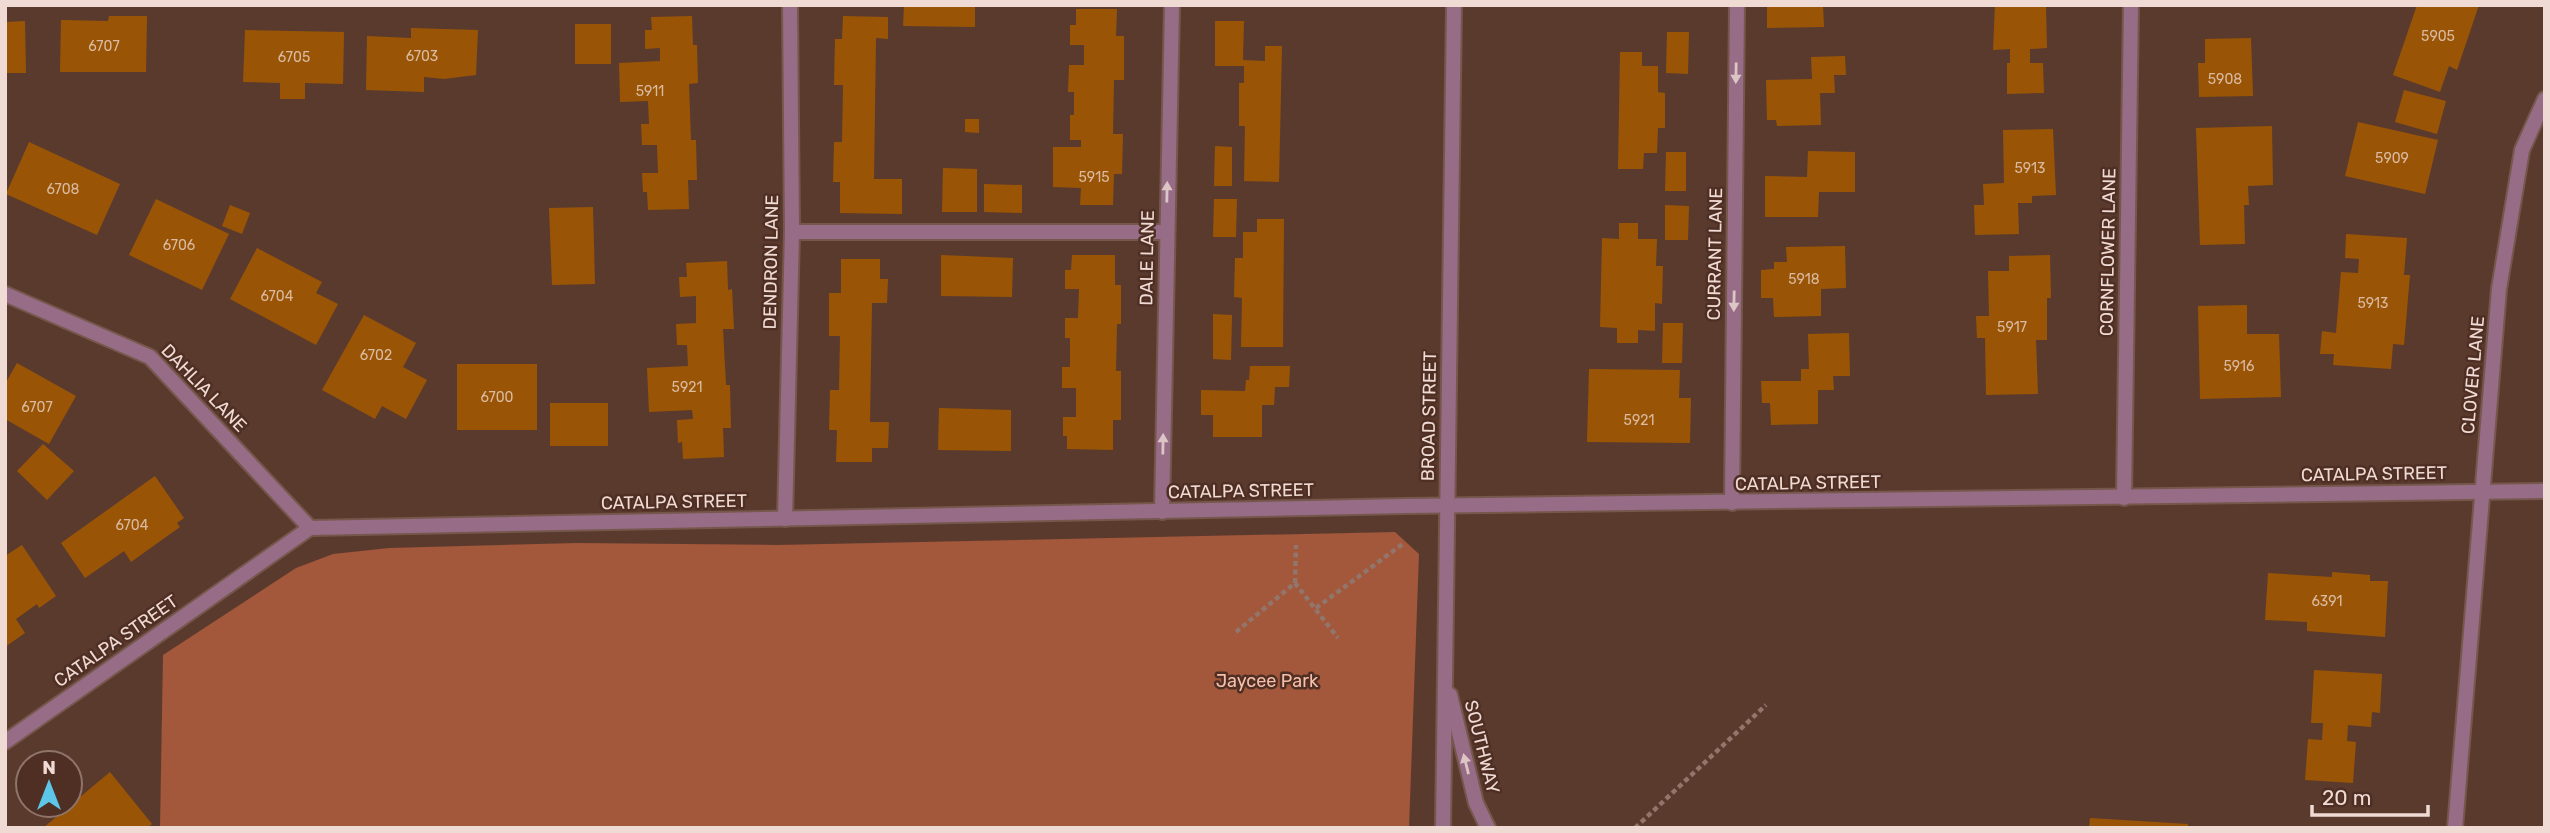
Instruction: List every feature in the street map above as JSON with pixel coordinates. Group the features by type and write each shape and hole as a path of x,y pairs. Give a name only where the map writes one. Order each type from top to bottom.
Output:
{"street":[{"name":"DENDRON LANE","path":"785,519 792,232 790,5"},
{"name":"DALE LANE","path":"1162,512 1172,5"},
{"name":"BROAD STREET","path":"1443,828 1454,5"},
{"name":"CURRANT LANE","path":"1732,503 1737,5"},
{"name":"CORNFLOWER LANE","path":"2124,498 2131,5"},
{"name":"CLOVER LANE","path":"2455,828 2499,289 2522,150 2545,99"},
{"path":"792,232 1166,232"},
{"name":"DAHLIA LANE","path":"5,294 150,357 310,528"},
{"name":"CATALPA STREET","path":"5,742 310,528 1447,505 2545,491"},
{"name":"SOUTHWAY","path":"1444,674 1476,803 1488,828"}],"path":[{"path":"1316,608 1404,543"},
{"path":"1296,545 1295,583 1338,638"},
{"path":"1236,632 1295,583"},
{"path":"1635,828 1766,705"}],"green space":[{"name":"Jaycee Park","path":"1395,532 1419,554 1409,828 160,828 163,655 296,568 333,554 389,548 577,543 777,545"}],"building":[{"path":"904,5 975,5 975,27 903,26"},
{"path":"1767,5 1823,5 1824,27 1767,28"},
{"path":"1995,5 2046,5 2047,48 2030,49 2030,63 2043,63 2044,93 2007,94 2010,49 1993,50"},
{"path":"2417,5 2479,5 2457,70 2449,66 2440,92 2393,75"},
{"path":"1076,9 1117,9 1116,36 1124,36 1124,80 1114,80 1113,134 1123,134 1122,174 1114,174 1113,205 1080,205 1081,188 1053,187 1053,147 1081,147 1081,140 1070,140 1074,92 1068,92 1069,65 1084,65 1084,45 1070,45 1070,25 1076,25"},
{"path":"109,16 147,16 146,72 60,72 61,20 108,21"},
{"path":"692,16 693,45 697,45 698,83 689,84 691,140 696,140 697,180 688,180 689,209 648,210 642,173 658,173 657,145 642,145 641,124 649,124 648,101 620,102 619,63 660,61 660,48 645,49 645,30 652,30 651,17"},
{"path":"843,16 888,17 888,39 876,38 874,179 902,179 902,214 840,213 840,182 833,182 834,142 842,142 843,85 834,85 835,39 842,39"},
{"path":"25,21 26,73 5,73 5,22"},
{"path":"1215,21 1244,21 1243,60 1265,61 1265,46 1282,46 1279,182 1244,181 1245,126 1239,126 1239,83 1244,83 1244,66 1215,66"},
{"path":"575,24 611,24 611,64 575,64"},
{"path":"411,28 478,30 476,75 444,79 424,77 424,92 366,90 367,36 411,38"},
{"path":"245,30 344,32 343,84 305,83 305,99 280,99 280,83 243,82"},
{"path":"1667,32 1689,32 1688,74 1666,73"},
{"path":"2251,38 2253,96 2199,97 2198,63 2205,63 2205,39"},
{"path":"1620,52 1642,52 1642,66 1658,66 1658,92 1665,93 1665,128 1658,128 1657,153 1644,153 1643,169 1618,169"},
{"path":"1845,56 1846,75 1834,75 1835,93 1820,93 1821,125 1777,126 1776,120 1767,120 1766,80 1812,79 1811,57"},
{"path":"2404,90 2446,101 2437,134 2395,122"},
{"path":"965,119 979,119 979,133 965,132"},
{"path":"2358,122 2438,140 2425,194 2345,176"},
{"path":"2272,126 2273,185 2248,186 2249,205 2244,205 2245,244 2200,245 2196,128"},
{"path":"2053,129 2056,195 2032,196 2032,203 2018,203 2019,234 1975,235 1974,205 1984,205 1983,184 2004,183 2003,130"},
{"path":"29,142 120,184 97,235 6,194"},
{"path":"1215,146 1232,147 1232,186 1214,186"},
{"path":"1808,151 1855,152 1855,192 1819,192 1818,217 1765,217 1765,176 1807,177"},
{"path":"1666,152 1686,152 1686,191 1665,191"},
{"path":"943,168 977,169 977,212 942,212"},
{"path":"984,184 1022,185 1022,213 984,212"},
{"path":"156,199 229,234 202,290 129,255"},
{"path":"1214,199 1237,199 1236,237 1213,237"},
{"path":"230,205 250,213 242,234 222,226"},
{"path":"1665,205 1689,206 1688,240 1665,240"},
{"path":"593,207 595,284 552,285 549,208"},
{"path":"1257,219 1284,219 1283,347 1241,347 1242,298 1234,297 1235,258 1243,258 1243,232 1257,232"},
{"path":"1619,223 1638,223 1638,239 1657,239 1656,266 1663,266 1662,304 1655,303 1655,331 1638,330 1638,343 1617,343 1617,328 1600,327 1602,238 1619,239"},
{"path":"2346,234 2407,238 2404,275 2410,275 2404,345 2393,344 2391,369 2333,365 2334,354 2320,354 2322,331 2336,333 2341,272 2358,273 2359,259 2345,258"},
{"path":"1845,246 1846,288 1821,289 1821,316 1774,317 1773,298 1761,298 1761,270 1774,269 1774,262 1787,262 1786,247"},
{"path":"257,248 322,282 316,293 338,304 316,345 230,299"},
{"path":"941,255 1013,258 1012,297 941,296"},
{"path":"1072,255 1115,255 1115,285 1121,285 1121,324 1117,324 1116,371 1121,371 1121,420 1113,420 1113,450 1067,449 1067,436 1063,436 1063,417 1076,417 1076,388 1062,388 1062,367 1070,367 1070,338 1065,338 1065,318 1078,318 1079,289 1065,289 1065,270 1071,270"},
{"path":"2050,255 2051,298 2047,298 2047,340 2036,340 2038,394 1986,395 1985,338 1977,338 1976,316 1989,316 1988,271 2009,271 2009,256"},
{"path":"841,259 880,259 880,279 888,279 887,303 872,303 870,422 889,422 888,448 872,448 872,462 836,462 837,430 829,430 830,390 839,390 840,336 829,336 829,293 841,293"},
{"path":"727,261 728,290 732,289 734,329 723,329 726,385 730,385 731,428 723,428 724,457 683,459 682,442 678,443 677,420 693,419 692,410 649,412 647,368 688,366 687,345 677,345 676,324 696,323 696,296 680,297 679,277 687,277 686,263"},
{"path":"2247,305 2247,334 2279,334 2281,397 2200,399 2198,306"},
{"path":"1213,314 1232,315 1231,360 1213,359"},
{"path":"364,315 416,343 403,367 427,380 406,419 382,406 375,419 322,390"},
{"path":"1663,323 1683,323 1682,363 1662,363"},
{"path":"1849,333 1850,376 1833,376 1834,390 1818,390 1818,424 1771,425 1770,403 1762,403 1761,381 1801,381 1801,369 1809,369 1808,334"},
{"path":"17,363 76,396 49,444 5,419 5,384"},
{"path":"457,364 537,364 537,430 457,430"},
{"path":"1250,366 1290,366 1289,387 1275,387 1274,405 1262,405 1262,437 1213,437 1213,415 1201,415 1201,390 1245,391"},
{"path":"1589,369 1680,370 1679,398 1691,398 1690,443 1587,442"},
{"path":"550,403 608,403 608,446 550,446"},
{"path":"939,408 1011,410 1011,451 938,450"},
{"path":"43,444 74,471 47,500 17,471"},
{"path":"155,476 184,518 177,523 180,527 131,562 124,551 85,578 61,543"},
{"path":"22,545 56,596 39,608 37,604 16,619 25,633 5,647 5,556"},
{"path":"2332,572 2370,575 2370,581 2388,581 2385,637 2307,631 2307,622 2265,620 2268,573 2332,577"},
{"path":"2314,670 2382,674 2380,713 2372,712 2371,727 2348,725 2347,741 2356,742 2353,783 2305,780 2308,739 2322,740 2323,723 2311,723"},
{"path":"110,772 152,824 147,828 43,828 54,819 84,819 84,794"},
{"path":"2090,818 2188,824 2188,828 2089,828"}]}
